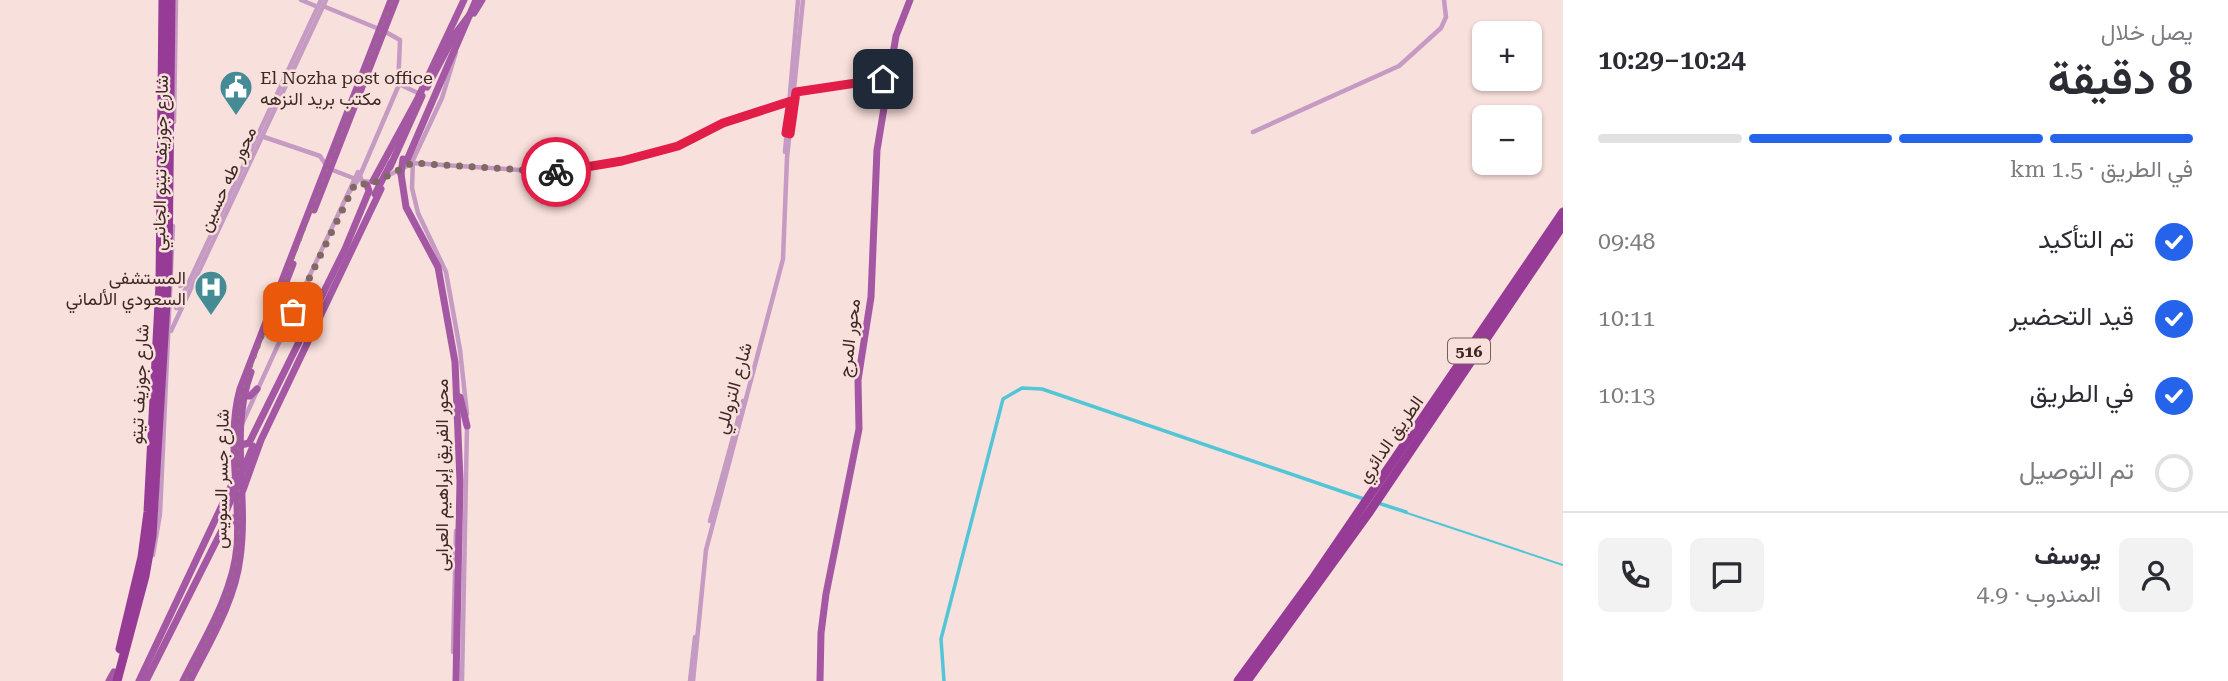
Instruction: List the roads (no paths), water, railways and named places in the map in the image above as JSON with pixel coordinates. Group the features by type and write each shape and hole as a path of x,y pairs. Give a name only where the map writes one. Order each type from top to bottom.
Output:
{"highway":[{"name":"شارع جوزيف تيتو","path":"115,678 142,557 147,521 160,284 163,0"},
{"name":"شارع جوزيف تيتو","path":"115,678 145,576 152,536 168,253 173,0"},
{"name":"الطريق الدائري","path":"1238,681 1343,535 1372,500 1563,212"},
{"name":"الطريق الدائري","path":"1408,448 1446,399 1563,227"},
{"path":"168,253 173,264"},
{"path":"1247,681 1346,545 1354,541 1372,500 1408,448"}],"main road":[{"name":"شارع جسر السويس","path":"239,541 236,522 238,394 382,31 391,0"},
{"name":"شارع جسر السويس","path":"386,18 396,0"},
{"path":"241,493 251,447 261,440 345,248 464,0"},
{"name":"محور المرج","path":"874,186 873,155 883,79 892,36 908,0"},
{"name":"محور المرج","path":"819,681 819,647 831,562 859,432 856,380 871,298 877,150 892,51 908,0"},
{"path":"420,96 477,2"},
{"name":"محور الفريق إبراهيم العرابى","path":"407,161 477,2"},
{"path":"457,31 463,14 458,12"},
{"name":"محور الفريق إبراهيم العرابى","path":"457,31 403,174 406,206 438,267 454,364 459,492 455,621 457,681"},
{"name":"شارع جسر السويس","path":"328,167 330,156 350,112"},
{"path":"169,611 225,520 251,447 307,332 318,318 372,190 387,163"},
{"name":"محور الفريق إبراهيم العرابى","path":"403,174 411,209 442,271 454,332 463,481 457,681"},
{"path":"372,190 386,177"},
{"name":"شارع جسر السويس","path":"190,681 237,575 241,493 251,447 241,428 244,396 304,228"},
{"path":"244,396 249,397 257,389"},
{"path":"460,397 467,426"},
{"path":"139,681 169,611 223,507 236,476"},
{"path":"146,681 180,611 186,592 225,520 230,508 223,507"},
{"path":"225,520 233,518 236,522"},
{"name":"شارع جسر السويس","path":"183,681 218,616"}],"street":[{"path":"241,428 399,84 400,41 322,3 301,0"},
{"path":"793,101 796,92 800,0"},
{"path":"793,101 800,0"},
{"path":"1253,132 1399,66 1441,28 1446,17 1444,0"},
{"name":"محور طه حسين","path":"183,307 176,308 266,131 322,3"},
{"name":"محور طه حسين","path":"170,332 322,3"},
{"name":"شارع جوزيف تيتو الجانبي","path":"145,576 159,531 173,275 173,18"},
{"path":"372,190 407,161 444,91 456,47"},
{"path":"796,92 883,79"},
{"path":"399,84 420,96"},
{"path":"444,91 451,97"},
{"path":"372,190 407,161 552,172 594,166 683,144 723,123 793,101"},
{"name":"شارع التروللي","path":"691,681 702,555 778,274 788,133 793,101"},
{"path":"266,131 293,145"},
{"path":"263,137 314,153 323,158 328,167 353,178"},
{"path":"314,153 330,156"},
{"path":"348,194 353,178 365,159"},
{"path":"407,161 414,200 442,258 460,349 467,426 457,681"},
{"path":"359,174 372,190"},
{"path":"353,186 372,190"},
{"path":"173,275 178,285 185,286 190,282"},
{"path":"455,415 459,492 454,559 455,621"}],"waterway":[{"path":"944,681 941,639 1003,399 1022,388 1042,389 1364,499"},
{"path":"1378,503 1406,512"},
{"path":"1404,512 1563,565"}],"railway":[{"path":"186,681 222,609 236,563 239,521 238,434 242,392 393,0"}],"place":[{"name":"El Nozha post office مكتب بريد النزهه","path":"236,117"},
{"name":"المستشفى السعودي الألماني","path":"211,317"}]}
